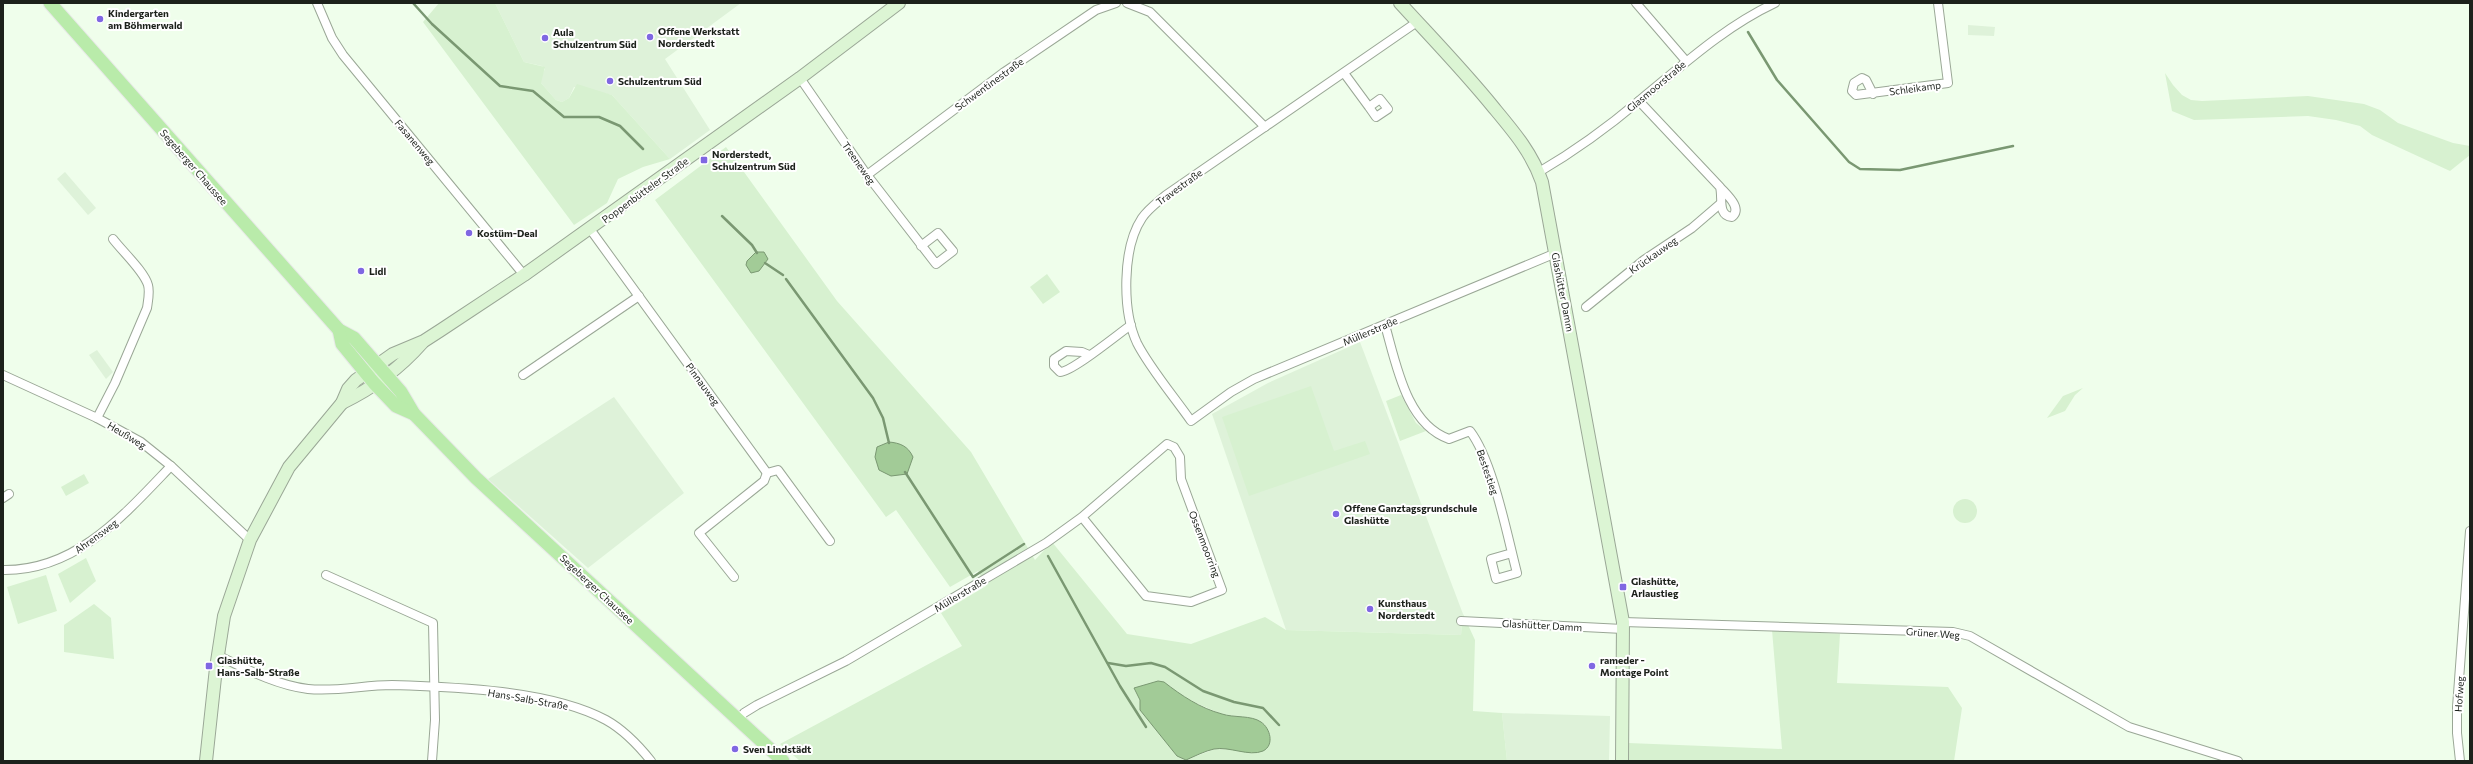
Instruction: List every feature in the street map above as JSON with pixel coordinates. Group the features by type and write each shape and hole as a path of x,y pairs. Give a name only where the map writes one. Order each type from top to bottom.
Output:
{"main road":[{"name":"Segeberger Chaussee","path":"50,3 339,330 354,338 387,374 406,398 414,414 476,478 783,761"},
{"name":"Poppenbütteler Straße","path":"206,761 217,655 224,616 250,540 289,467 342,403 348,389 365,372 377,364 400,350 424,341 524,275 590,229 800,78 899,3"},
{"name":"Glashütter Damm","path":"1400,3 1479,90 1524,144 1539,172 1556,253 1623,626 1622,761"},
{"name":"Segeberger Chaussee","path":"339,330 342,344 374,383 396,406 414,414"},
{"name":"Poppenbütteler Straße","path":"342,403 406,361 424,341"}],"street":[{"name":"Fasanenweg","path":"317,3 332,38 343,55 524,275"},
{"name":"Schwentinestraße","path":"867,175 1002,73 1096,10 1116,3"},
{"path":"1127,3 1150,12 1265,127"},
{"path":"1636,3 1686,61"},
{"name":"Glasmoorstraße","path":"1539,172 1566,157 1640,101 1686,61 1737,24 1775,3"},
{"name":"Schleikamp","path":"1873,94 1948,83 1938,3"},
{"name":"Travestraße","path":"1191,421 1138,343 1131,325 1127,269 1131,243 1142,218 1166,195 1417,22"},
{"path":"1344,73 1369,107"},
{"name":"Treeneweg","path":"800,78 867,175 921,246"},
{"path":"1640,101 1720,187 1736,206 1734,215 1729,217 1725,214 1720,204 1723,195 1720,187"},
{"name":"Krückauweg","path":"1586,307 1644,260 1692,228 1720,204"},
{"name":"Pinnauweg","path":"590,229 767,473"},
{"path":"97,418 115,383 147,308 149,295 145,278 113,239"},
{"name":"Müllerstraße","path":"1191,421 1232,392 1254,380 1556,253"},
{"path":"523,375 639,296"},
{"path":"1088,355 1131,325"},
{"name":"Bestestieg","path":"1385,325 1407,398 1416,412 1442,437 1449,439 1470,431 1478,442 1496,496 1512,553"},
{"name":"Heußweg","path":"3,375 97,418 141,442 171,466 250,540"},
{"name":"Müllerstraße","path":"738,720 744,713 756,705 846,661 1046,543 1082,517 1167,444"},
{"name":"Ossenmoorring","path":"1082,517 1146,596 1191,602 1222,590 1181,479 1180,457 1174,447 1167,444"},
{"name":"Ahrensweg","path":"3,570 43,566 74,552 122,517 171,466"},
{"path":"734,577 699,533 764,481 767,473 778,470 830,541"},
{"name":"Hofweg","path":"2460,761 2457,733 2457,707 2470,531"},
{"path":"326,575 433,623 435,688 432,761"},
{"name":"Glashütter Damm","path":"1461,621 1623,626"},
{"name":"Grüner Weg","path":"1623,626 1953,632 1970,636 2129,727 2238,761"},
{"name":"Hans-Salb-Straße","path":"217,655 252,672 307,689 330,690 392,685 502,692 556,702 606,720 620,729 651,761"}],"shaded area":[{"path":"439,3 495,3 524,62 545,67 541,83 556,100 562,102 569,98 577,84 612,95 670,159 643,167 618,179 607,203 574,225 423,22"},
{"name":"Schulzentrum Süd","path":"495,3 741,3 665,59 710,130 670,159 612,95 574,87 569,98 562,102 556,100 541,83 540,79 545,69 542,66 524,62"},
{"path":"1968,25 1995,27 1994,36 1968,35"},
{"path":"2165,73 2182,95 2191,100 2202,101 2308,96 2364,104 2380,110 2398,123 2453,143 2470,146 2470,155 2450,171 2372,135 2360,126 2336,120 2308,116 2194,120 2172,111"},
{"path":"726,147 837,301 971,452 1035,560 1052,542 1127,634 1191,644 1265,617 1286,630 1461,635 1463,614 1475,640 1473,711 1502,713 1507,761 800,761 780,744 962,646 941,613 986,586 978,571 950,587 896,510 886,517 655,200","holes":["1134,689 1185,698 1221,714 1262,722 1270,735 1268,746 1215,749 1186,760 1177,756 1141,710 1140,700"]},
{"path":"65,172 96,208 88,215 57,179"},
{"path":"756,252 764,252 768,259 759,271 751,273 746,265 747,261"},
{"path":"1047,274 1060,292 1043,304 1030,287"},
{"name":"Offene Ganztagsgrundschule Glashütte","path":"1360,342 1463,614 1461,635 1286,630 1212,414 1268,383"},
{"path":"97,350 113,372 106,379 89,355"},
{"path":"1311,386 1334,451 1365,441 1370,454 1249,496 1222,417"},
{"path":"2083,388 2075,395 2065,411 2047,418 2063,396"},
{"path":"1401,395 1416,423 1426,431 1400,441 1386,401"},
{"path":"614,397 684,493 588,568 488,479"},
{"path":"889,442 897,443 903,446 911,453 913,457 907,474 891,476 879,470 875,457 877,447"},
{"path":"84,474 89,483 66,496 61,487"},
{"path":"1965,499 1974,502 1977,511 1974,520 1965,523 1956,520 1953,511 1956,502"},
{"path":"86,558 96,581 70,603 58,574"},
{"path":"46,575 57,611 18,624 7,587"},
{"path":"94,604 111,618 114,659 64,652 64,625"},
{"path":"1772,630 1840,634 1837,683 1948,687 1962,708 1954,761 1628,761 1628,743 1782,749"},
{"path":"1158,681 1164,682 1184,697 1206,708 1227,715 1252,718 1261,722 1269,732 1269,745 1263,751 1257,753 1220,748 1207,751 1186,760 1177,756 1140,710 1140,700 1134,688"},
{"path":"1502,713 1610,716 1609,761 1507,761"}],"waterway":[{"path":"413,3 432,24 500,86 533,91 564,117 599,117 620,126 643,149"},
{"path":"1748,32 1777,80 1849,162 1860,169 1900,170 2013,146"},
{"path":"722,216 752,245 757,253"},
{"path":"765,263 783,275"},
{"path":"786,279 873,398 883,418 889,443"},
{"path":"905,472 973,577 1024,544"},
{"path":"1048,556 1120,686 1146,727"},
{"path":"1108,663 1126,666 1151,663 1165,667 1203,691 1234,702 1263,708 1279,725"}],"place":[{"name":"Kindergarten am Böhmerwald","path":"100,19"},
{"name":"Offene Werkstatt Norderstedt","path":"650,37"},
{"name":"Aula Schulzentrum Süd","path":"545,38"},
{"name":"Schulzentrum Süd","path":"610,81"},
{"name":"Norderstedt, Schulzentrum Süd","path":"704,160"},
{"name":"Kostüm-Deal","path":"469,233"},
{"name":"Lidl","path":"361,271"},
{"name":"Offene Ganztagsgrundschule Glashütte","path":"1336,514"},
{"name":"Glashütte, Arlaustieg","path":"1623,587"},
{"name":"Kunsthaus Norderstedt","path":"1370,609"},
{"name":"Glashütte, Hans-Salb-Straße","path":"209,666"},
{"name":"rameder - Montage Point","path":"1592,666"},
{"name":"Sven Lindstädt","path":"735,749"}]}
